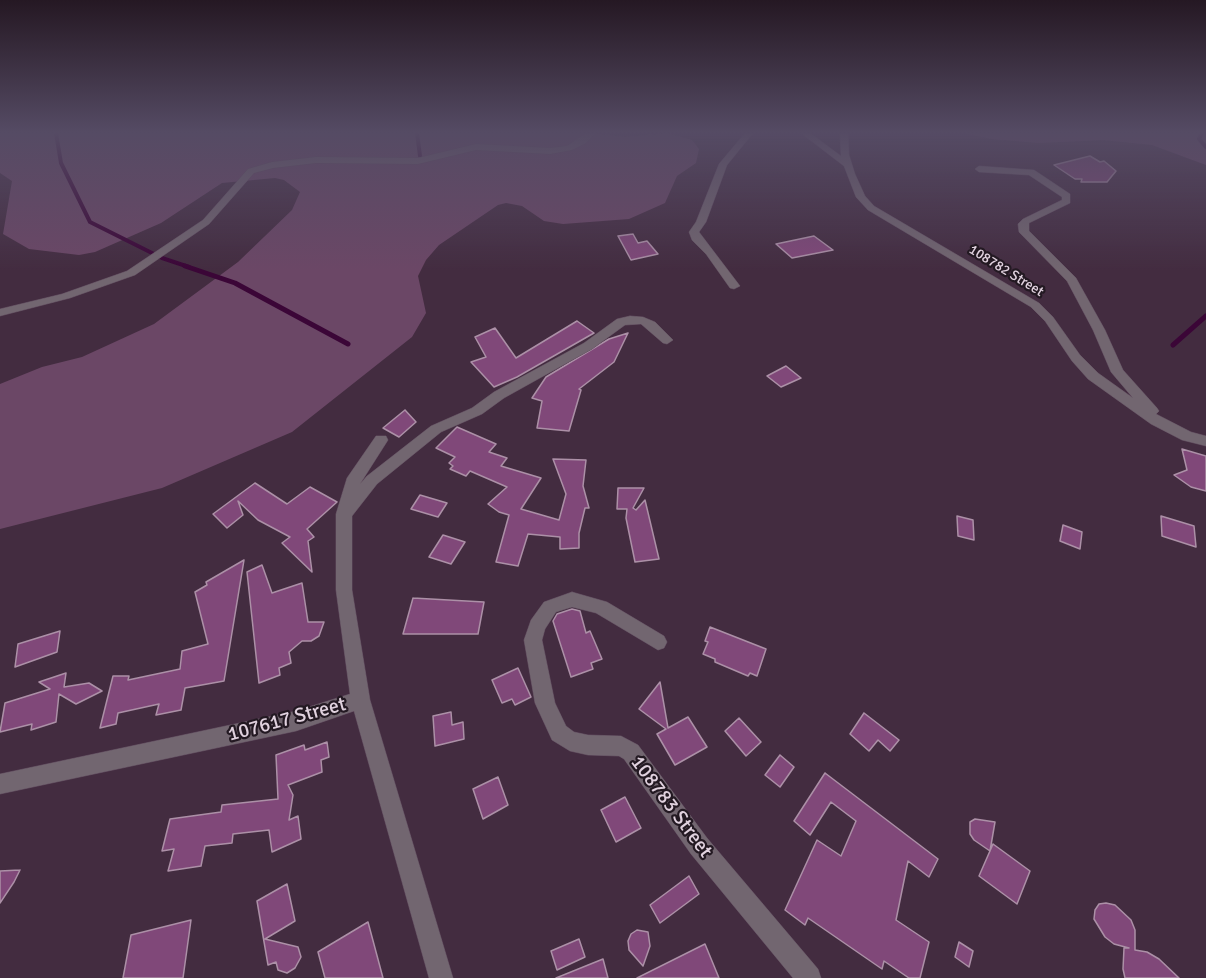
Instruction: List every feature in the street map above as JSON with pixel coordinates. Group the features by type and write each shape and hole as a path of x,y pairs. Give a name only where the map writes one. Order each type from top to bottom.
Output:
{"street":[{"path":"0,313 66,296 131,273 206,222 244,179"},
{"path":"717,179 694,232 696,238 710,252 734,286"},
{"name":"108782 Street","path":"854,179 861,197 871,208 1035,306 1049,319 1076,358 1093,376 1164,425 1186,436 1206,441"},
{"path":"1041,179 1067,196 1067,201 1026,221 1022,227 1024,232 1072,280 1099,330 1117,372 1164,425"},
{"path":"344,514 372,480 436,429 477,411 499,395 588,346 621,322 642,321 651,325 667,340"},
{"path":"360,700 344,590 344,514 354,478 381,440"},
{"name":"108783 Street","path":"658,642 601,607 572,599 563,600 550,607 537,626 533,640 545,703 559,733 570,741 588,745 621,746 631,752 699,846 809,978"},
{"name":"107617 Street","path":"0,784 296,721 360,700 441,978"}],"shaded area":[{"path":"8,179 268,179 222,183 161,223 95,252 79,255 29,249 3,234 12,181"},
{"path":"278,179 676,179 665,203 629,219 563,224 544,221 522,206 506,203 498,205 439,245 426,260 418,276 426,313 412,337 292,432 162,488 0,529 0,384 42,367 82,357 154,324 238,262 292,210 300,192 284,180"}],"building":[{"path":"1075,179 1110,179 1107,182 1081,182 1082,179"},
{"path":"633,234 638,243 647,241 658,254 631,260 618,236"},
{"path":"814,236 833,250 792,258 776,244"},
{"path":"577,321 594,333 517,377 494,387 471,362 486,357 475,337 495,328 516,358"},
{"path":"628,333 614,362 579,389 581,390 569,431 537,428 542,401 532,398 546,377 609,339"},
{"path":"786,366 801,378 781,387 767,376"},
{"path":"405,410 416,422 399,437 383,428"},
{"path":"457,427 496,444 489,452 507,458 501,466 541,478 521,509 559,520 566,494 553,459 586,460 583,486 589,508 585,508 579,533 579,548 560,549 560,537 528,534 518,566 496,562 509,515 499,512 488,504 507,487 470,471 466,476 450,469 453,466 449,463 455,457 436,448"},
{"path":"1182,449 1206,456 1206,491 1191,487 1174,475 1187,470"},
{"path":"255,483 287,504 310,487 337,502 307,529 314,537 308,541 312,572 282,543 290,537 258,520 238,501 243,515 227,528 213,514"},
{"path":"618,488 644,488 633,508 636,510 645,500 659,559 635,562 626,518 627,509 617,509"},
{"path":"420,495 447,503 438,517 411,509"},
{"path":"957,516 973,520 974,540 958,536"},
{"path":"1161,516 1194,526 1196,547 1162,536"},
{"path":"1063,525 1082,532 1080,549 1060,541"},
{"path":"443,535 465,542 451,564 429,557"},
{"path":"244,560 224,681 185,688 181,710 156,715 159,704 118,713 116,724 100,728 113,676 129,676 128,680 180,669 182,651 208,644 195,592 207,585 206,582"},
{"path":"262,565 272,593 302,583 308,622 324,622 319,636 311,641 302,641 289,652 291,663 279,668 280,675 259,683 247,572"},
{"path":"413,598 484,602 478,634 403,634"},
{"path":"572,609 580,611 586,633 590,631 602,659 591,663 593,669 571,677 553,621 557,614"},
{"path":"710,627 766,649 757,676 750,673 748,676 715,662 715,659 703,654 708,642 705,641"},
{"path":"60,631 57,652 15,667 18,644"},
{"path":"518,668 531,697 515,705 512,699 502,703 492,680"},
{"path":"66,673 64,687 89,683 102,691 76,704 59,694 56,722 31,730 32,724 0,732 5,703 50,689 39,682"},
{"path":"660,682 668,728 688,717 707,747 675,765 657,734 666,729 639,709"},
{"path":"451,712 452,725 463,722 464,739 435,746 433,716"},
{"path":"864,713 899,740 890,751 878,740 869,751 850,734"},
{"path":"739,718 761,742 746,756 725,731"},
{"path":"327,742 329,757 321,760 322,772 288,785 293,795 289,820 298,816 301,839 272,852 269,830 233,834 232,843 205,846 201,866 168,871 174,849 162,851 170,819 221,812 222,805 278,799 276,755 304,745 305,750"},
{"path":"780,755 794,767 780,787 765,775"},
{"path":"825,773 938,859 929,877 908,861 896,920 929,942 920,978 909,978 884,961 882,969 808,918 805,925 785,910 817,840 841,856 856,821 831,802 810,835 794,821"},
{"path":"498,777 508,805 483,819 473,789"},
{"path":"625,797 641,828 616,842 601,810"},
{"path":"975,819 995,822 990,851 974,840 970,834 970,822"},
{"path":"993,844 1030,871 1017,904 979,876"},
{"path":"20,870 14,882 0,903 0,871"},
{"path":"689,876 699,894 660,923 650,905"},
{"path":"287,884 295,921 265,939 298,947 301,957 295,968 287,973 278,970 276,962 268,965 257,901"},
{"path":"1099,904 1115,905 1131,920 1135,930 1135,950 1147,952 1159,959 1179,978 1125,978 1124,948 1129,948 1114,944 1105,937 1094,919 1095,910"},
{"path":"191,920 183,978 123,978 131,935"},
{"path":"368,922 383,978 325,978 318,952"},
{"path":"637,930 648,932 650,946 643,966 629,950 628,941 631,934"},
{"path":"579,939 585,957 557,970 551,951"},
{"path":"959,942 973,951 969,967 955,957"},
{"path":"705,944 719,978 637,978"},
{"path":"603,959 608,978 556,978"}],"waterway":[{"path":"69,179 90,222 162,258 189,267"},
{"path":"185,266 235,283 348,344"},
{"path":"1173,345 1206,316"}]}
